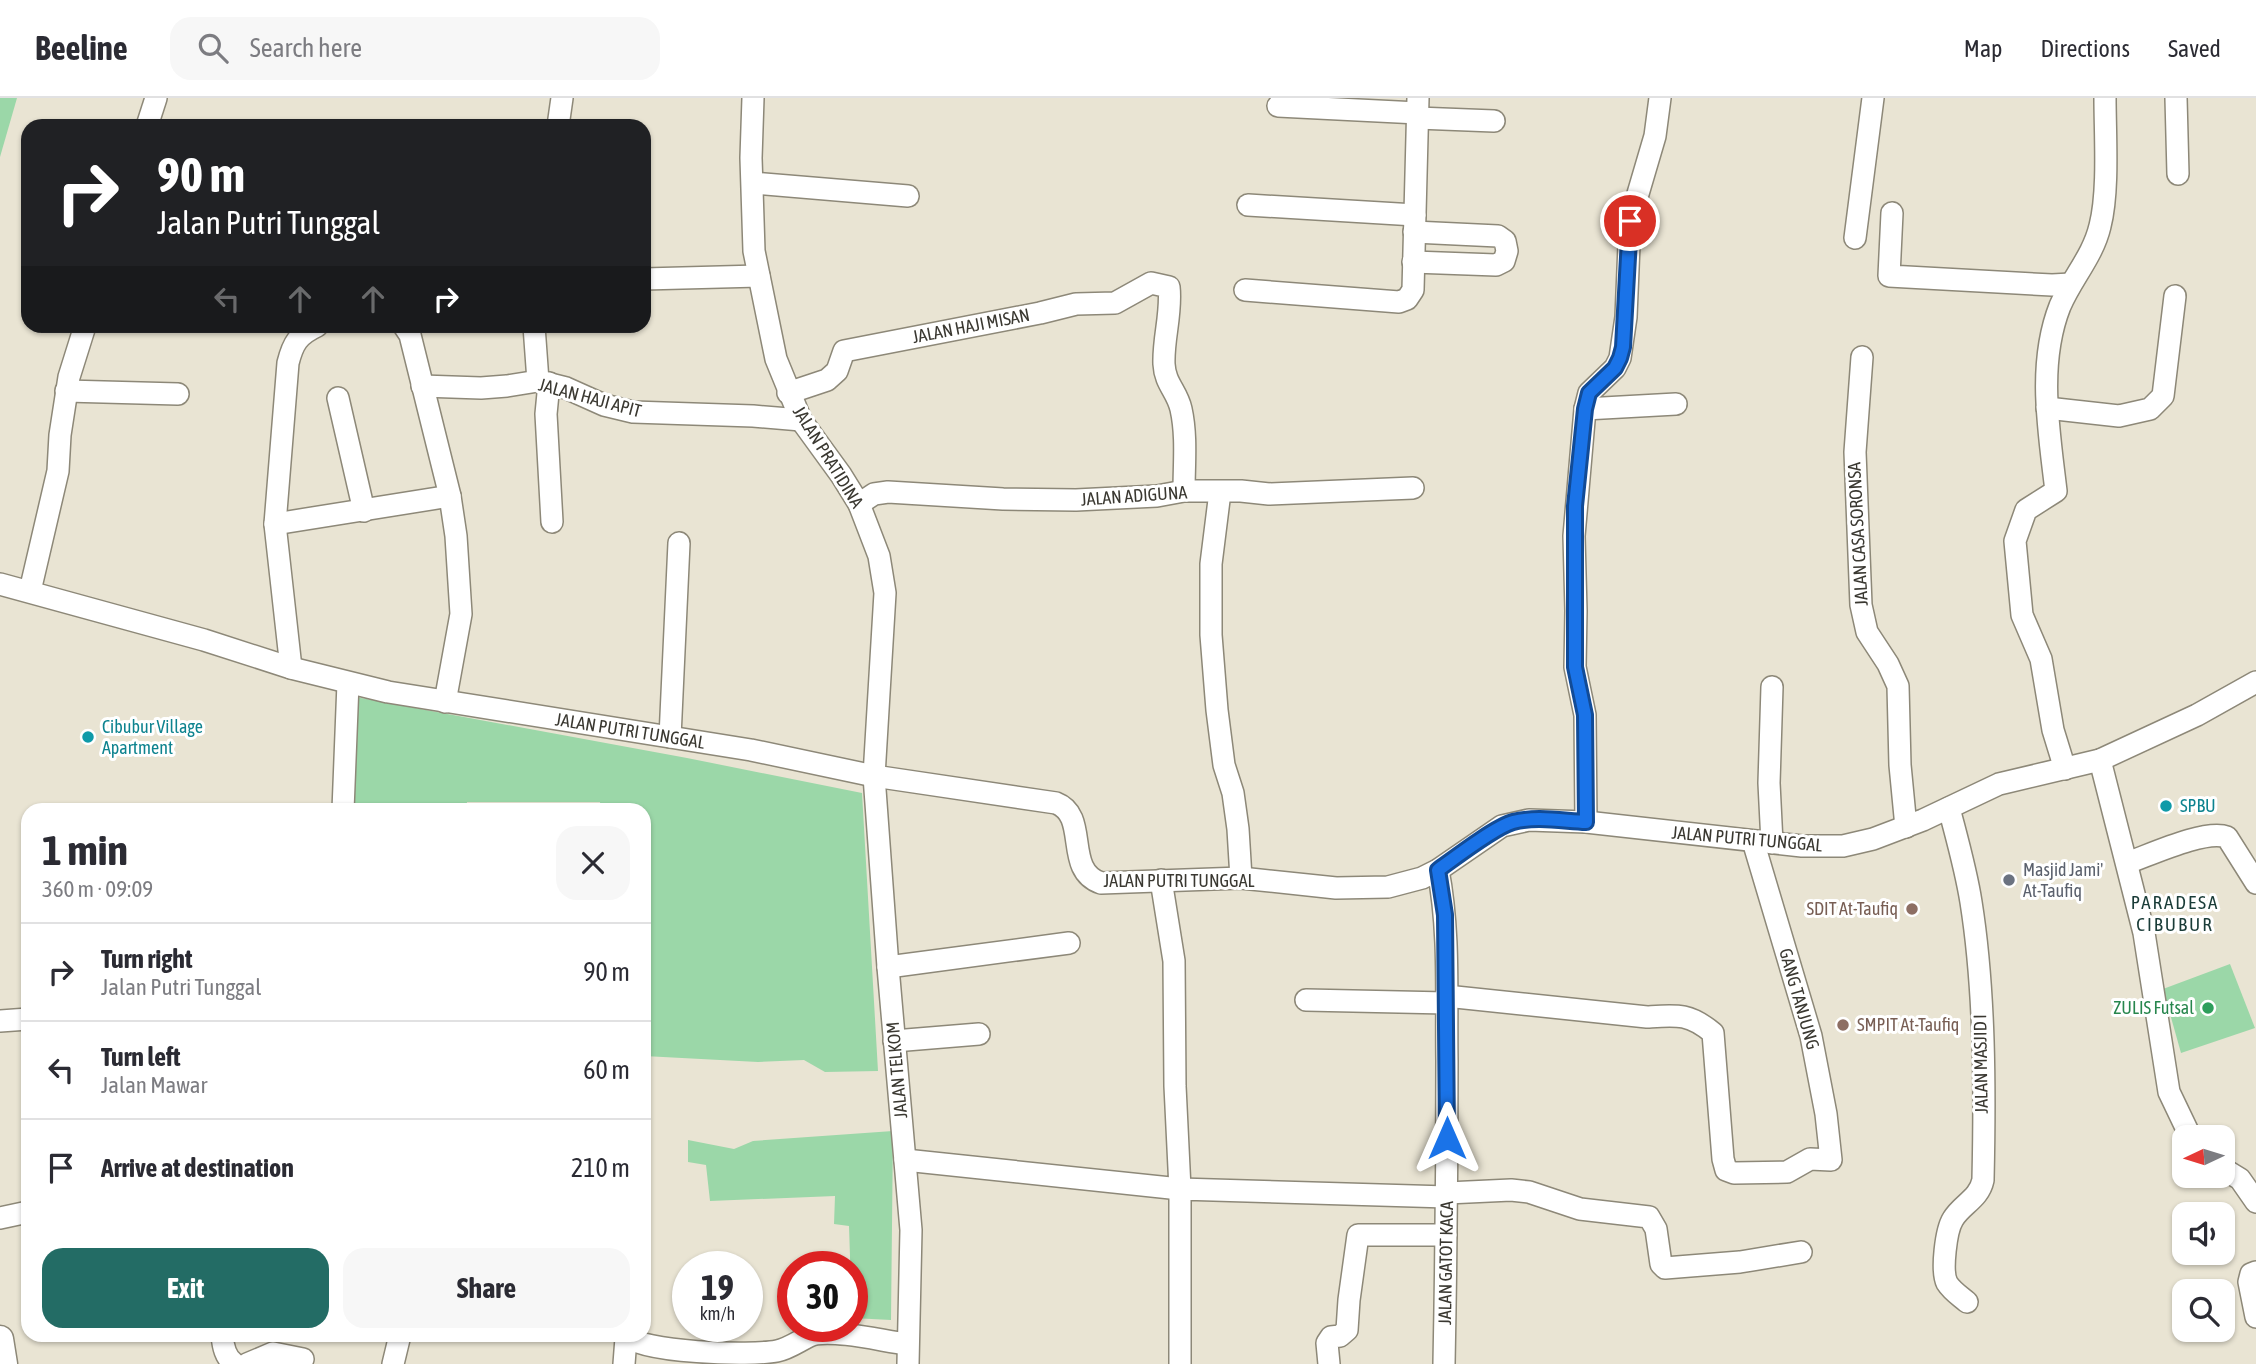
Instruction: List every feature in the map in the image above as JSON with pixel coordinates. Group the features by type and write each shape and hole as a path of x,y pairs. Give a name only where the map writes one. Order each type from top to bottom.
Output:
{"street":[{"path":"149,119 156,98"},
{"path":"559,119 562,98"},
{"name":"JALAN PRATIDINA","path":"753,98 754,251 776,359 801,420 859,504 879,556 885,593 874,776"},
{"path":"1586,822 1585,715 1575,667 1574,536 1585,409 1589,393 1615,368 1620,358 1626,317 1630,221 1656,136 1660,98"},
{"path":"1855,238 1873,98"},
{"path":"2065,769 2053,730 2041,659 2022,615 2015,541 2026,510 2056,491 2047,408 2053,335 2059,310 2093,248 2101,223 2104,202 2105,98"},
{"path":"2176,98 2178,174"},
{"path":"1278,106 1418,110 1494,121"},
{"path":"1245,290 1399,302 1407,299 1413,290 1418,110"},
{"path":"752,183 908,196"},
{"path":"1248,205 1415,223 1498,236 1505,241 1507,251 1504,261 1496,265 1413,262"},
{"path":"1892,213 1889,276 2071,284"},
{"path":"651,279 759,276"},
{"name":"JALAN HAJI MISAN","path":"788,393 827,380 837,372 844,351 1076,304 1115,303 1151,283 1169,287 1164,362 1167,384 1180,404 1185,428 1184,491"},
{"path":"2047,408 2119,416 2150,409 2163,396 2175,296"},
{"path":"30,591 58,471 66,391 83,333"},
{"path":"291,668 275,523 288,363 293,343 302,333"},
{"path":"409,333 450,496 456,536 461,614 445,702"},
{"path":"535,333 546,414 552,522"},
{"name":"JALAN CASA SORONSA","path":"1862,357 1855,452 1861,605 1867,632 1888,664 1898,686 1900,765 1906,827"},
{"name":"JALAN HAJI APIT","path":"422,386 481,388 543,382 604,405 633,412 801,420"},
{"path":"66,391 178,394"},
{"path":"338,398 364,511"},
{"path":"1585,409 1676,404"},
{"name":"JALAN ADIGUNA","path":"859,504 874,494 888,492 1062,500 1112,499 1184,491 1299,494 1413,488"},
{"path":"1220,492 1211,564 1211,635 1217,710 1224,765 1233,793 1241,878"},
{"path":"275,523 450,496"},
{"path":"670,737 680,543"},
{"name":"JALAN PUTRI TUNGGAL","path":"0,584 348,683 445,702 751,750 874,776 1056,803 1069,811 1073,820 1083,867 1092,880 1101,883 1241,878 1360,889 1408,883 1438,870 1502,826 1514,822 1546,820 1762,842 1843,846 1906,827 1999,784 2100,760 2197,715 2256,682"},
{"path":"343,803 348,683"},
{"name":"GANG TANJUNG","path":"1446,999 1647,1017 1680,1014 1698,1021 1713,1033 1726,1170 1734,1173 1787,1172 1810,1159 1831,1160 1826,1114 1811,1035 1762,842 1769,783 1772,687"},
{"path":"2100,760 2146,946 2169,1093 2185,1125"},
{"name":"JALAN TELKOM","path":"874,776 911,1230 907,1354"},
{"name":"JALAN MASJID I","path":"1949,808 1971,900 1982,1036 1982,1187 1952,1220 1948,1230 1944,1271 1949,1285 1967,1301"},
{"path":"2127,863 2220,834 2227,837 2256,883"},
{"name":"JALAN GATOT KACA","path":"1438,870 1445,915 1447,1195 1444,1364"},
{"path":"1161,880 1174,961 1175,1086 1180,1189 1180,1364"},
{"path":"888,967 1069,943"},
{"path":"1306,1000 1446,999"},
{"path":"0,1021 21,1020"},
{"path":"894,1041 979,1034"},
{"path":"905,1160 1180,1189 1447,1195 1511,1190 1529,1192 1580,1209 1648,1217 1656,1229 1661,1264 1665,1268 1740,1262 1801,1252"},
{"path":"2235,1176 2256,1202"},
{"path":"0,1218 21,1214"},
{"path":"1329,1364 1327,1343 1331,1337 1340,1336 1347,1329 1358,1235 1446,1235"},
{"path":"2256,1272 2252,1274 2249,1282 2256,1317"},
{"path":"632,1342 656,1348 735,1353 784,1349 818,1334 907,1354"},
{"path":"223,1342 223,1348 235,1364"},
{"path":"393,1364 398,1342"},
{"path":"624,1364 625,1342"},
{"path":"247,1364 273,1353 303,1359"}],"green space":[{"path":"0,98 17,98 0,157"},
{"path":"350,696 862,793 878,1071 825,1072 804,1060 758,1062 651,1056 651,803 353,803"},
{"name":"ZULIS Futsal","path":"2230,964 2255,1028 2181,1053 2163,989"},
{"path":"893,1131 891,1320 868,1319 868,1251 850,1251 849,1226 834,1224 835,1196 710,1201 706,1165 688,1162 688,1140 734,1149 753,1141"}],"place":[{"name":"Cibubur Village Apartment","path":"88,737"},
{"name":"SPBU","path":"2166,806"},
{"name":"Masjid Jami' At-Taufiq","path":"2009,880"},
{"name":"SDIT At-Taufiq","path":"1912,909"},
{"name":"ZULIS Futsal","path":"2208,1008"},
{"name":"SMPIT At-Taufiq","path":"1843,1025"}],"district":[{"name":"PARADESA CIBUBUR","path":"2175,913"}],"route":[{"path":"1447,1138 1445,915 1438,870 1502,826 1514,822 1586,822 1585,715 1575,667 1575,506 1589,393 1615,368 1623,347 1630,221"}]}
